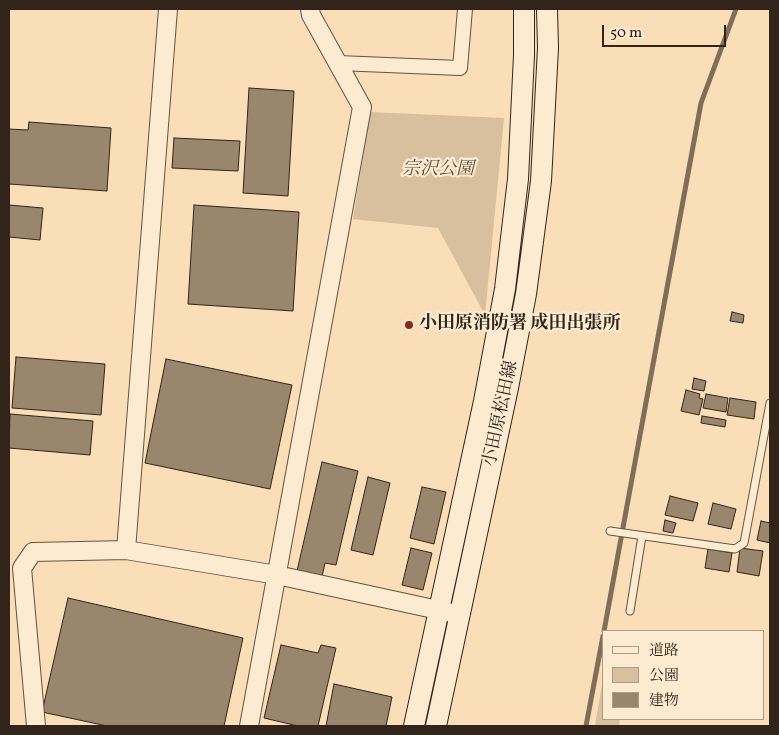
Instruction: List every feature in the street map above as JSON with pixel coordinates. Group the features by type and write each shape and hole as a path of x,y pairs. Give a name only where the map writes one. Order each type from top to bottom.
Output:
{"main road":[{"name":"小田原松田線","path":"414,726 484,401 505,289 518,179 524,55 524,9"},
{"name":"小田原松田線","path":"436,726 508,388 527,285 541,181 548,48 547,9"}],"street":[{"path":"126,550 168,9"},
{"path":"249,726 362,107 311,15 310,9"},
{"path":"338,63 460,68 465,9"},
{"path":"36,726 22,568 33,552 126,550 277,575 460,614"}],"lane":[{"path":"610,530 735,549 744,543 770,402"},
{"path":"630,611 642,536"}],"green space":[{"name":"宗沢公園","path":"370,112 504,118 485,315 438,228 353,219"},
{"path":"602,685 602,720 620,720 619,726 595,726"}],"building":[{"path":"249,88 294,91 288,196 243,193"},
{"path":"29,122 111,128 107,191 9,184 9,129 28,130"},
{"path":"174,138 240,141 238,171 172,168"},
{"path":"9,205 43,208 40,240 9,237"},
{"path":"194,205 299,212 293,311 188,304"},
{"path":"732,312 744,315 743,323 730,321"},
{"path":"16,357 105,364 101,415 12,408"},
{"path":"166,359 292,385 270,489 145,463"},
{"path":"694,378 706,381 704,391 692,389"},
{"path":"686,390 700,394 699,398 703,399 699,415 681,411"},
{"path":"706,394 728,398 726,412 703,408"},
{"path":"730,398 756,402 754,419 727,415"},
{"path":"10,414 93,421 90,455 9,448"},
{"path":"702,416 726,420 725,427 701,423"},
{"path":"322,462 358,471 336,565 325,563 322,577 297,571"},
{"path":"368,477 390,483 373,555 351,550"},
{"path":"422,487 446,492 434,544 410,538"},
{"path":"670,496 698,503 693,521 665,515"},
{"path":"713,503 736,509 731,529 708,524"},
{"path":"665,520 676,523 673,533 663,531"},
{"path":"761,521 770,523 770,543 757,540"},
{"path":"411,548 432,553 423,590 402,585"},
{"path":"740,548 763,551 759,576 737,572"},
{"path":"708,549 732,553 729,572 705,568"},
{"path":"68,598 243,638 224,726 107,726 42,712"},
{"path":"281,645 318,653 321,645 336,648 318,726 298,726 264,718"},
{"path":"334,684 392,697 386,726 326,726"}],"waterway":[{"path":"604,630 701,103 736,9"},
{"path":"586,726 602,641"}],"place":[{"name":"小田原消防署 成田出張所","path":"409,325"}]}
